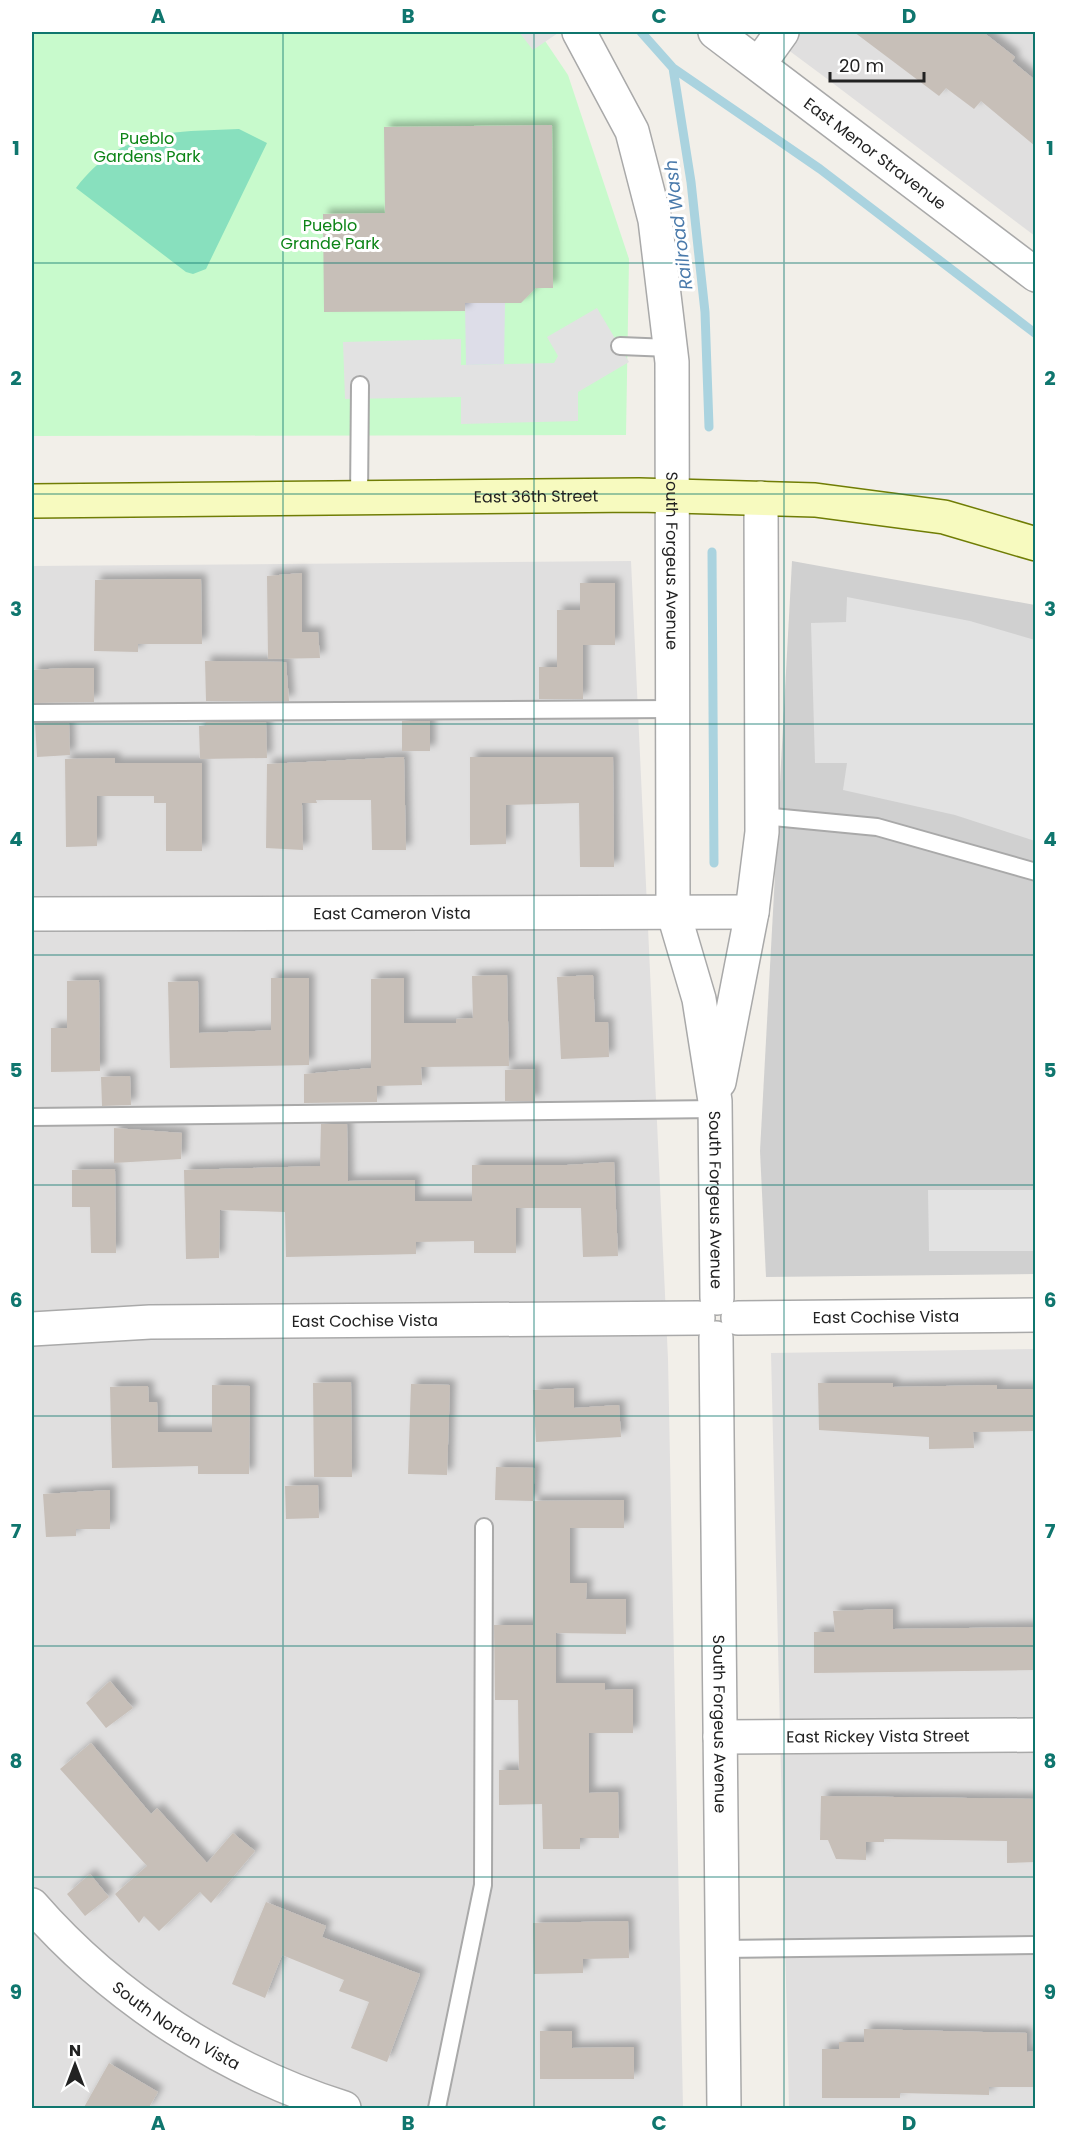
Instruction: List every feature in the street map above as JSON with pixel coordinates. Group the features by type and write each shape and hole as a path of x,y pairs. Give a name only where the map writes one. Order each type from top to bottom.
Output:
{"main road":[{"name":"East 36th Street","path":"32,501 673,495 815,500 944,516 1035,544"}],"street":[{"name":"South Forgeus Avenue","path":"579,32 632,131 655,219 670,348 673,495 673,911 699,999 716,1105 724,2109"},
{"name":"East Menor Stravenue","path":"716,32 1035,275"},
{"path":"759,64 782,32"},
{"name":"South Forgeus Avenue","path":"716,1105 752,912 762,816 761,498"},
{"name":"East Cameron Vista","path":"32,914 752,912"},
{"name":"East Cochise Vista","path":"32,1329 150,1322 1035,1315"},
{"name":"East Rickey Vista Street","path":"720,1737 1035,1735"},
{"name":"South Norton Vista","path":"32,1905 77,1952 124,1992 204,2045 268,2078 344,2109"}],"lane":[{"path":"620,346 670,348"},
{"path":"359,498 360,385"},
{"path":"32,713 674,708"},
{"path":"762,816 877,827 1035,872"},
{"path":"32,1117 716,1105"},
{"path":"437,2109 483,1885 484,1527"},
{"path":"723,1949 1035,1945"}],"shaded area":[{"path":"519,32 557,32 558,33 533,50"},
{"path":"764,32 1035,32 1035,236 826,78"},
{"path":"465,303 505,303 504,364 466,365"},
{"path":"597,308 629,362 578,392 578,421 461,424 461,397 345,399 343,342 461,339 461,365 554,363 558,356 547,337"},
{"path":"631,561 668,1359 683,2108 32,2108 32,566"},
{"path":"792,561 1035,605 1035,1274 766,1277 760,1151"},
{"path":"847,597 970,621 1035,640 1035,841 955,815 843,790 847,763 815,763 811,623 846,622"},
{"path":"928,1190 1035,1190 1035,1251 929,1251"},
{"path":"1035,1349 1035,2108 789,2108 771,1353"}],"green space":[{"name":"Pueblo Grande Park","path":"32,32 539,32 568,75 629,259 626,435 32,436"},
{"name":"Pueblo Gardens Park","path":"239,129 267,143 206,269 193,274 186,272 76,188 94,168 112,154 149,137 191,131"}],"building":[{"path":"854,32 983,32 1015,57 1012,61 1035,80 1035,146 981,101 974,109 946,88 939,96"},
{"path":"552,125 553,288 536,288 521,303 465,303 465,311 324,312 323,214 385,213 384,127"},
{"path":"302,573 302,632 318,632 320,658 268,659 267,576"},
{"path":"201,579 202,644 138,644 138,652 94,651 95,580"},
{"path":"580,583 615,583 615,645 583,645 583,699 539,699 539,667 557,667 557,610 580,610"},
{"path":"205,661 286,662 289,701 206,701"},
{"path":"94,668 94,702 32,703 32,670"},
{"path":"402,721 430,721 430,751 402,751"},
{"path":"206,722 266,722 267,758 200,759 199,726 206,726"},
{"path":"35,723 69,723 70,755 37,757"},
{"path":"404,757 406,850 372,850 371,800 316,800 317,803 302,803 303,850 266,848 267,764"},
{"path":"470,757 613,757 614,867 580,867 579,803 506,805 506,844 470,845"},
{"path":"115,758 115,763 202,763 202,851 166,851 166,803 154,803 154,796 97,796 97,846 66,847 65,759"},
{"path":"507,975 509,1066 421,1067 422,1085 377,1086 377,1102 304,1103 304,1074 371,1068 371,979 404,978 404,1023 456,1023 456,1019 473,1018 472,976"},
{"path":"593,975 595,1022 608,1022 609,1057 561,1059 557,977"},
{"path":"271,978 309,978 309,1065 170,1068 168,982 198,981 199,1033 255,1031 271,1030"},
{"path":"99,980 100,1071 51,1072 51,1028 67,1028 67,981"},
{"path":"535,1069 535,1101 505,1101 505,1070"},
{"path":"130,1076 131,1105 102,1106 101,1077"},
{"path":"321,1124 347,1124 348,1181 415,1180 415,1201 472,1201 472,1165 567,1165 614,1162 618,1256 583,1257 581,1208 516,1208 516,1253 474,1253 474,1241 416,1242 416,1254 286,1257 285,1212 220,1210 219,1258 186,1259 184,1170 320,1166"},
{"path":"114,1128 182,1133 181,1159 114,1163"},
{"path":"115,1169 116,1253 91,1253 90,1207 72,1207 72,1170"},
{"path":"351,1382 352,1477 314,1477 313,1383"},
{"path":"818,1383 893,1383 893,1387 997,1385 997,1389 1035,1389 1035,1431 973,1432 974,1448 929,1449 929,1437 819,1430"},
{"path":"411,1384 450,1385 447,1475 408,1474"},
{"path":"212,1385 250,1386 249,1474 198,1474 198,1466 112,1468 110,1387 148,1386 149,1402 157,1402 158,1432 212,1432"},
{"path":"574,1388 574,1408 619,1405 621,1437 536,1442 533,1390"},
{"path":"496,1467 535,1468 533,1501 495,1500"},
{"path":"318,1485 319,1518 286,1519 285,1486"},
{"path":"110,1490 110,1529 76,1529 76,1536 46,1537 43,1494"},
{"path":"624,1500 624,1528 570,1528 570,1583 587,1583 586,1599 626,1599 626,1634 556,1633 556,1683 605,1683 605,1690 633,1689 633,1733 589,1733 589,1793 618,1792 619,1838 580,1838 580,1849 543,1849 542,1804 499,1805 499,1770 519,1770 518,1700 495,1700 494,1625 533,1625 533,1501"},
{"path":"893,1609 893,1629 1035,1627 1035,1670 814,1673 814,1632 835,1632 833,1611"},
{"path":"110,1681 133,1708 106,1728 86,1703"},
{"path":"91,1743 151,1814 157,1808 207,1863 233,1833 255,1851 211,1903 200,1892 159,1931 144,1916 139,1923 115,1894 147,1866 60,1769"},
{"path":"821,1796 1035,1799 1035,1862 1007,1863 1007,1841 884,1839 884,1842 866,1842 866,1860 836,1859 828,1840 820,1840"},
{"path":"90,1874 109,1897 85,1916 67,1894"},
{"path":"266,1902 326,1926 322,1937 420,1974 387,2062 351,2048 369,2002 339,1991 344,1980 282,1955 265,1998 232,1984"},
{"path":"628,1921 629,1958 583,1959 583,1973 534,1974 533,1923"},
{"path":"864,2029 1027,2033 1027,2052 1035,2051 1035,2087 989,2087 989,2095 900,2093 900,2098 822,2098 822,2049 839,2049 839,2042 864,2042"},
{"path":"540,2031 572,2031 572,2048 634,2047 634,2079 540,2079"},
{"path":"109,2063 158,2092 148,2109 83,2109"}],"waterway":[{"name":"Railroad Wash","path":"641,32 673,68 691,182 705,312 709,427"},
{"path":"673,68 820,169 1036,334"},
{"path":"712,552 714,863"}]}
